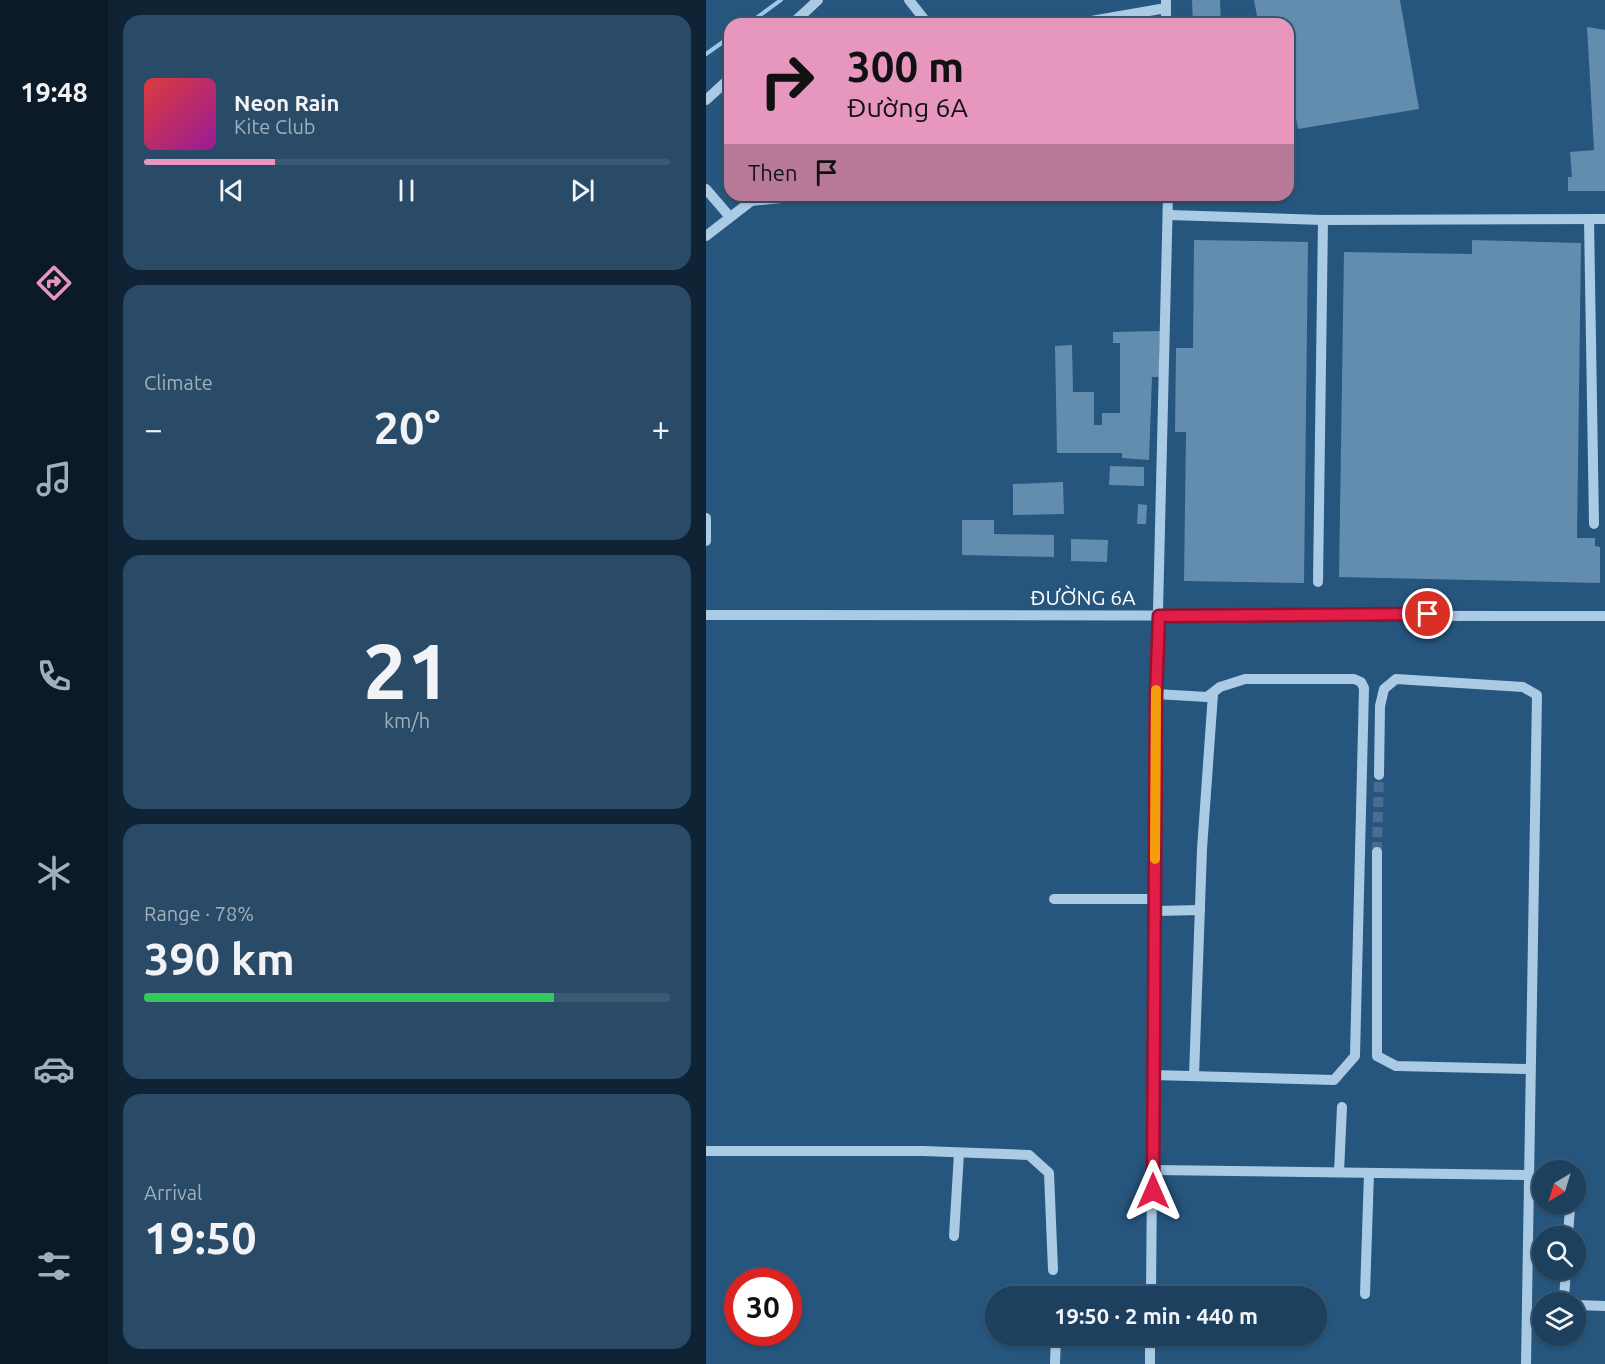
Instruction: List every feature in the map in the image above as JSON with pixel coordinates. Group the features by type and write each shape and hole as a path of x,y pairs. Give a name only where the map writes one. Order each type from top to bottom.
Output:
{"street":[{"path":"798,18 818,0"},
{"path":"909,0 923,18"},
{"path":"1102,18 1166,4"},
{"path":"706,99 724,83"},
{"path":"706,189 730,217"},
{"path":"706,236 751,201"},
{"path":"1151,1286 1156,694 1168,201"},
{"path":"1169,215 1323,219 1604,219"},
{"path":"1318,582 1323,219"},
{"path":"1589,219 1594,524"},
{"path":"706,518 706,541"},
{"name":"ĐƯỜNG 6A","path":"706,615 1604,616"},
{"path":"1153,1075 1334,1080 1355,1056 1364,688 1361,682 1354,679 1245,679 1220,687 1207,698 1156,694"},
{"path":"1379,775 1380,706 1384,689 1396,679 1523,687 1537,695 1526,1364"},
{"path":"1194,1076 1200,910 1213,694"},
{"path":"1377,852 1377,1056 1396,1066 1530,1069"},
{"path":"1054,899 1200,910"},
{"path":"1339,1172 1342,1107"},
{"path":"706,1151 1029,1155 1049,1173 1053,1270"},
{"path":"954,1236 959,1153"},
{"path":"1153,1170 1528,1175"},
{"path":"1365,1294 1369,1173"},
{"path":"1586,1305 1604,1306"},
{"path":"1055,1364 1056,1346"},
{"path":"1150,1346 1150,1364"}],"building":[{"path":"1192,0 1220,0 1221,18 1193,18"},
{"path":"1254,0 1400,0 1419,109 1298,129 1294,109 1294,18 1257,18"},
{"path":"1587,27 1605,30 1605,191 1568,191 1568,177 1572,177 1570,152 1594,150"},
{"path":"1194,240 1308,242 1304,583 1184,581 1186,432 1175,432 1176,348 1193,348"},
{"path":"1472,240 1581,243 1577,538 1595,538 1595,546 1600,547 1600,583 1339,577 1344,252 1472,254"},
{"path":"1160,331 1159,377 1152,377 1149,460 1122,458 1122,453 1057,453 1055,346 1072,345 1073,392 1094,392 1094,425 1102,425 1102,413 1120,413 1120,343 1113,343 1113,332"},
{"path":"1110,466 1144,467 1144,486 1109,485"},
{"path":"1063,482 1064,514 1013,515 1013,484"},
{"path":"1138,504 1147,505 1146,524 1137,524"},
{"path":"962,520 994,520 994,534 1054,535 1054,557 962,555"},
{"path":"1071,539 1108,540 1107,562 1071,561"}],"waterway":[{"path":"756,18 781,0"},
{"path":"706,54 724,41"}],"tunnel":[{"path":"1377,852 1379,775"}],"slow traffic":[{"path":"1155,859 1156,690"}],"route":[{"path":"1153,1191 1156,694 1159,616 1428,614"}]}
